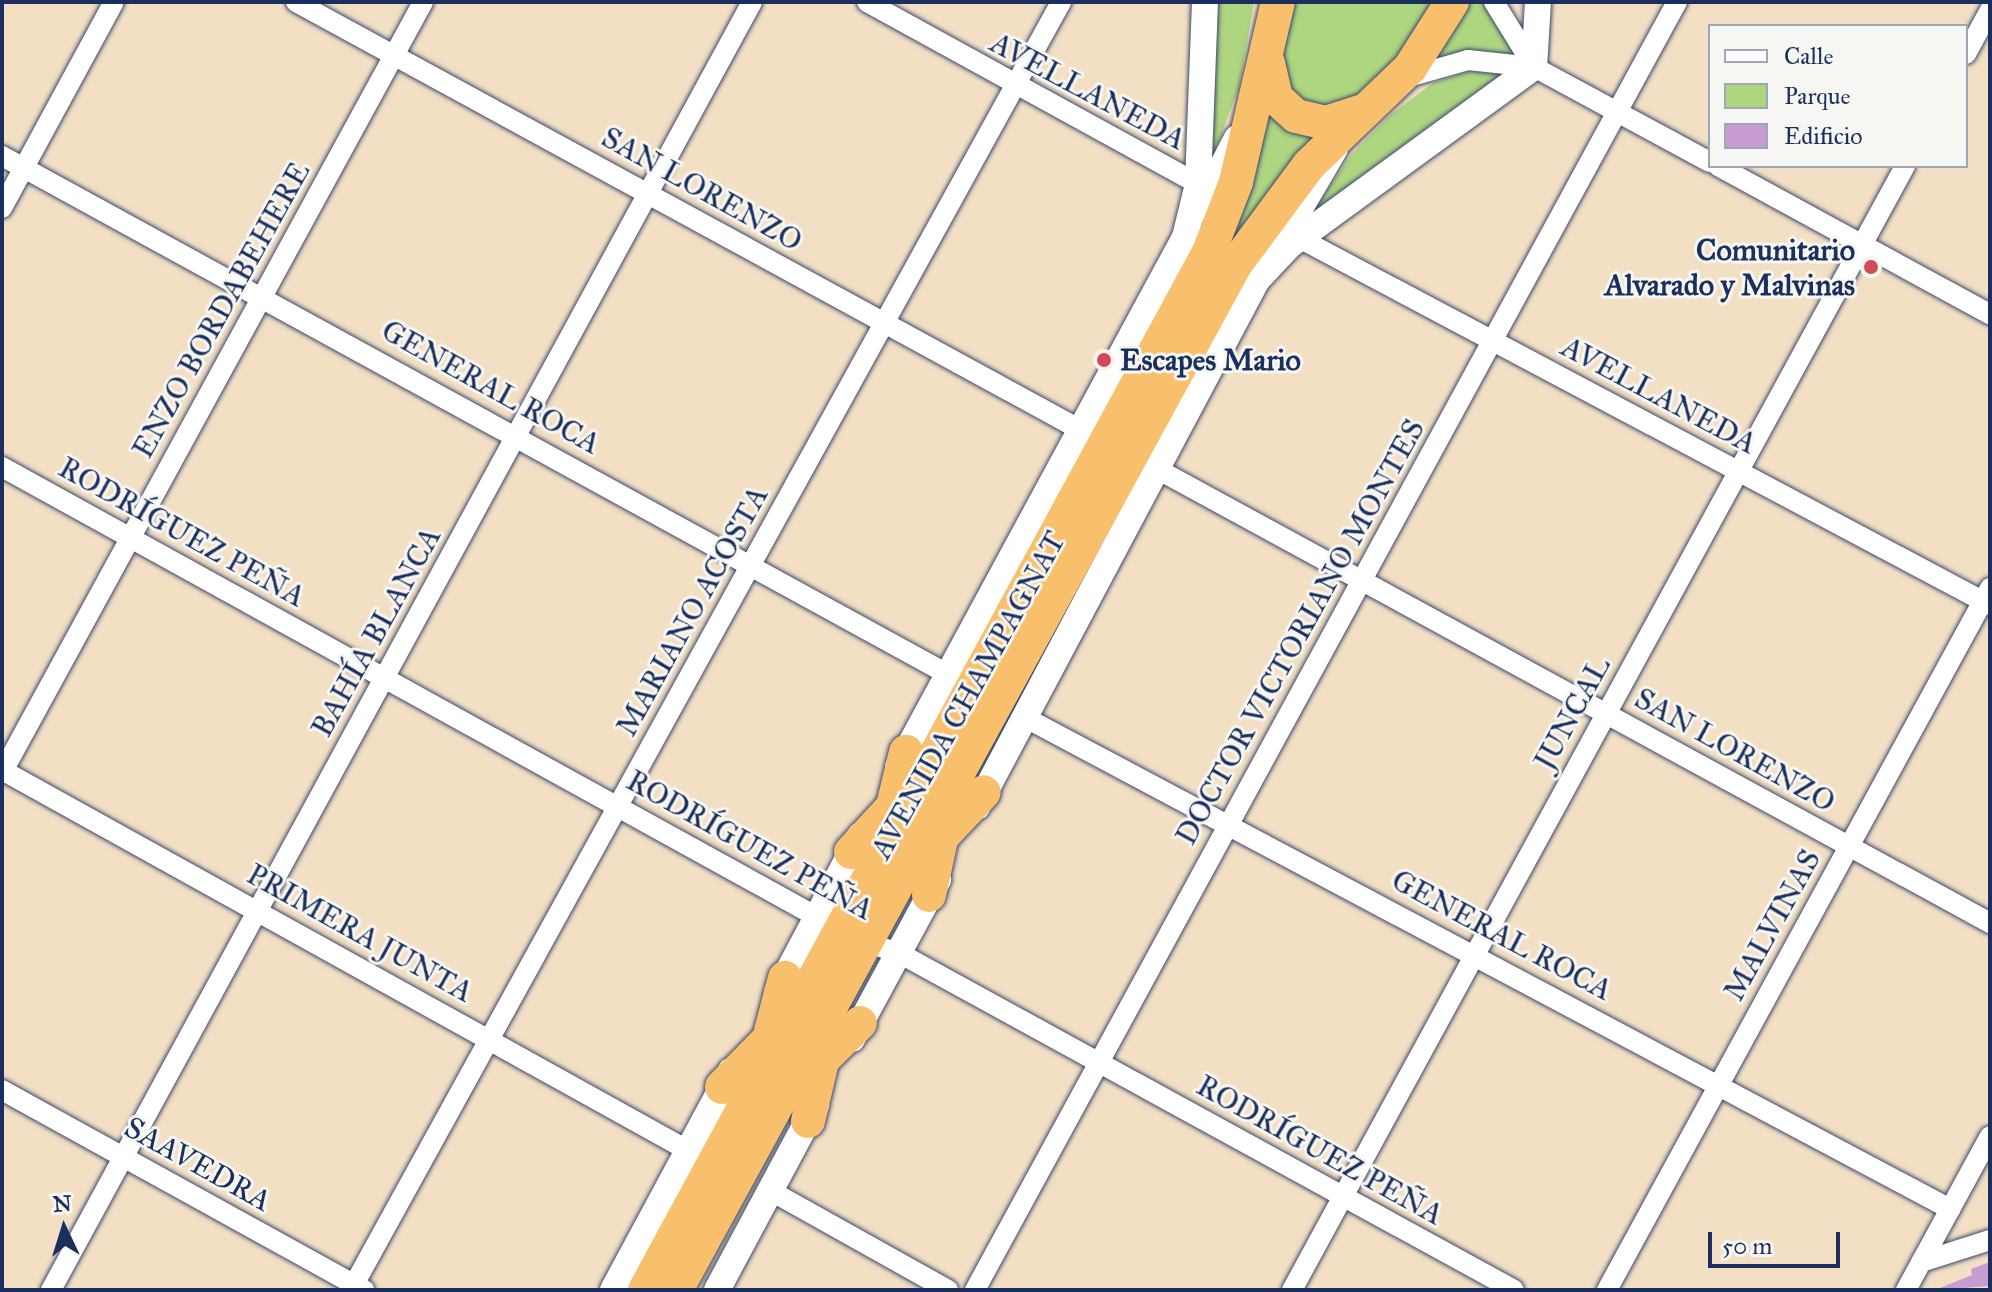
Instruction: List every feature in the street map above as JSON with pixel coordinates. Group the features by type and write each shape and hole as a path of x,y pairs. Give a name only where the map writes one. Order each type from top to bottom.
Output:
{"highway":[{"name":"AVENIDA CHAMPAGNAT","path":"945,771 1209,252 1236,182 1267,62 1278,2"},
{"name":"AVENIDA CHAMPAGNAT","path":"645,1290 751,1093 821,1000 841,931 889,872 1235,265 1290,188 1384,94 1423,50 1452,2"},
{"path":"1267,62 1271,89 1296,116 1334,123 1384,94"},
{"path":"889,872 893,807 945,771"},
{"path":"889,872 942,837 945,771"},
{"path":"751,1093 769,1039 821,1000"},
{"path":"808,1121 824,1059 821,1000"},
{"path":"751,1093 824,1059"},
{"name":"AVENIDA CHAMPAGNAT","path":"676,1290 751,1093"}],"street":[{"path":"2,208 114,2"},
{"name":"SAN LORENZO","path":"296,2 1079,429"},
{"name":"ENZO BORDABEHERE","path":"2,771 423,2"},
{"name":"BAHÍA BLANCA","path":"51,1290 752,2"},
{"name":"AVELLANEDA","path":"867,2 1014,86 1198,184"},
{"name":"MARIANO ACOSTA","path":"357,1288 490,1039 1061,2"},
{"name":"AVENIDA CHAMPAGNAT","path":"1185,237 1198,184 1205,2"},
{"path":"1267,62 1269,2"},
{"path":"1494,2 1534,67"},
{"path":"1534,67 1538,2"},
{"name":"DOCTOR VICTORIANO MONTES","path":"975,1290 1677,2"},
{"path":"1968,50 1990,10"},
{"path":"1384,94 1422,70 1453,61 1486,59 1534,67 1708,161"},
{"name":"AVENIDA CHAMPAGNAT","path":"717,1290 808,1121 821,1000 899,953 889,872 945,771 949,675 1185,237 1267,62"},
{"name":"AVENIDA CHAMPAGNAT","path":"1257,280 1299,238 1534,67"},
{"name":"AVENIDA CHAMPAGNAT","path":"945,771 1024,717 1257,280 1345,130"},
{"name":"GENERAL ROCA","path":"2,156 517,435 949,675"},
{"path":"1722,168 1990,314"},
{"name":"JUNCAL","path":"1292,1290 1904,168"},
{"name":"AVELLANEDA","path":"1299,238 1739,471 1988,598"},
{"name":"RODRÍGUEZ PEÑA","path":"2,467 841,931 899,953 1514,1290"},
{"name":"SAN LORENZO","path":"1157,469 1990,923"},
{"name":"MALVINAS","path":"1607,1290 1988,598"},
{"name":"GENERAL ROCA","path":"1024,717 1230,823 1950,1209"},
{"name":"PRIMERA JUNTA","path":"2,771 689,1151"},
{"name":"SAAVEDRA","path":"2,1090 357,1288"},
{"name":"AVENIDA CHAMPAGNAT","path":"613,1290 689,1151 751,1093"},
{"path":"1906,1290 1989,1145"},
{"path":"771,1191 948,1290"},
{"path":"1921,1262 1990,1240"}],"green space":[{"path":"1213,2 1254,2 1239,88 1205,176"},
{"path":"1290,2 1438,2 1418,38 1357,99 1328,110 1291,96 1282,52"},
{"path":"1461,2 1485,2 1521,59 1434,56"},
{"path":"1470,71 1512,74 1305,223 1351,155 1389,116 1433,83"},
{"path":"1266,108 1321,137 1205,280"}],"building":[{"path":"1990,1262 1990,1286 1935,1290 1972,1275 1971,1269"}],"place":[{"name":"Comunitario Alvarado y Malvinas","path":"1871,267"},
{"name":"Escapes Mario","path":"1104,360"}]}
